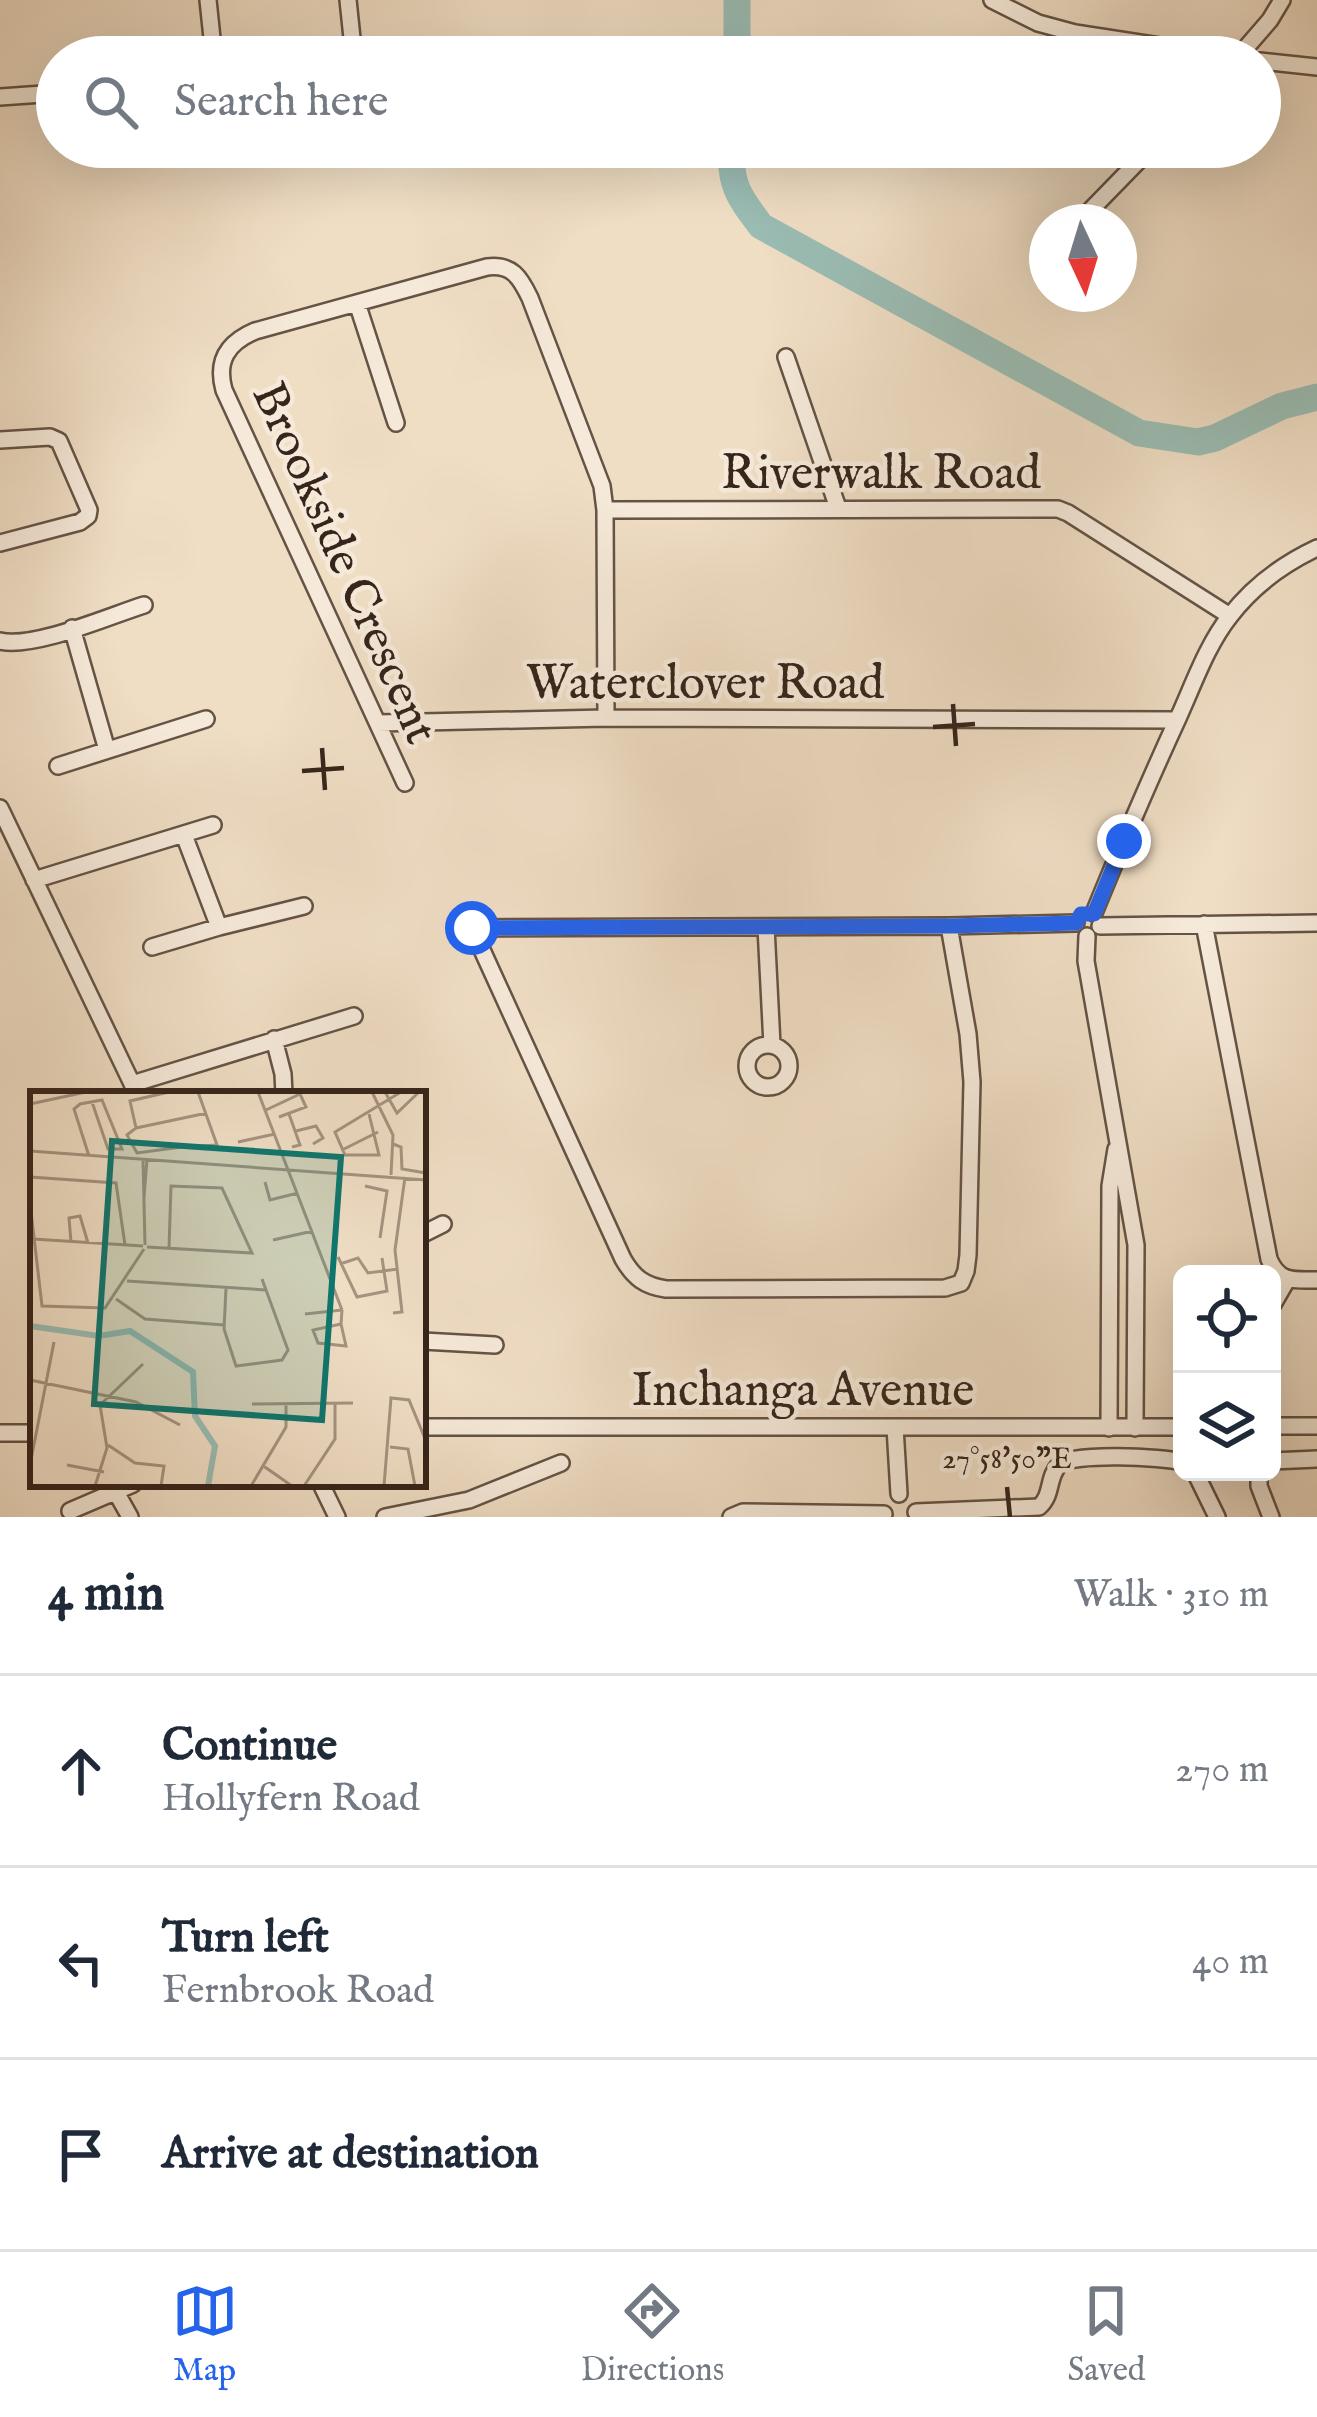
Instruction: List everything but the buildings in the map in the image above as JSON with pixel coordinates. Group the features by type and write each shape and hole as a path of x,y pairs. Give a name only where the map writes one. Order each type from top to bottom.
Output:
{"street":[{"path":"208,0 212,36"},
{"path":"348,0 352,36"},
{"path":"992,0 1038,23 1095,36"},
{"path":"1254,36 1282,0"},
{"path":"1281,63 1317,67"},
{"path":"0,97 36,94"},
{"path":"1096,204 1131,168"},
{"name":"Brookside Crescent","path":"405,784 220,375 227,350 244,335 487,267 502,266 515,272 530,298 602,486 606,718"},
{"path":"357,303 396,423"},
{"path":"786,357 838,508"},
{"path":"0,440 58,440 88,510 80,522 0,543"},
{"name":"Riverwalk Road","path":"605,510 1058,509 1230,616"},
{"path":"1135,1428 1136,1245 1086,961 1089,925 1206,656 1230,616 1275,572 1317,548"},
{"path":"0,641 21,643 144,604"},
{"path":"71,628 107,750"},
{"name":"Waterclover Road","path":"378,724 606,718 1177,720"},
{"path":"58,766 206,719"},
{"path":"0,808 134,1089 354,1016"},
{"path":"34,880 213,825"},
{"path":"184,835 219,927"},
{"path":"152,947 304,907"},
{"path":"949,926 972,1082 966,1271 961,1283 945,1288 666,1289 637,1278 623,1259 472,928 1317,923"},
{"path":"1204,924 1269,1259 1277,1275 1287,1280 1317,1280"},
{"path":"766,927 772,1045"},
{"path":"274,1039 284,1091"},
{"path":"1109,1428 1112,1167 1117,1146"},
{"path":"426,1232 443,1224"},
{"path":"1110,1246 1136,1245"},
{"path":"1281,1290 1287,1280"},
{"path":"426,1340 495,1345"},
{"path":"1111,1358 1137,1358"},
{"path":"896,1426 899,1494"},
{"path":"1281,1426 1317,1426"},
{"name":"Inchanga Avenue","path":"426,1427 1173,1427"},
{"path":"0,1433 30,1432"},
{"path":"731,1517 743,1512 884,1515 889,1498 899,1494 914,1502 915,1515 1039,1507 1047,1500 1056,1469 1068,1459 1173,1460"},
{"path":"1281,1461 1317,1459"},
{"path":"385,1516 469,1500 561,1463"},
{"path":"1199,1481 1217,1517"},
{"path":"1259,1481 1271,1517"},
{"path":"70,1511 127,1487"},
{"path":"322,1487 337,1517"},
{"path":"116,1492 130,1517"},
{"path":"469,1500 474,1517"}],"waterway":[{"path":"737,0 737,36"},
{"path":"732,168 737,190 761,226 1139,433 1198,442 1282,406 1317,397"}],"route":[{"path":"472,928 1076,923 1081,914 1094,914 1124,841"}]}
